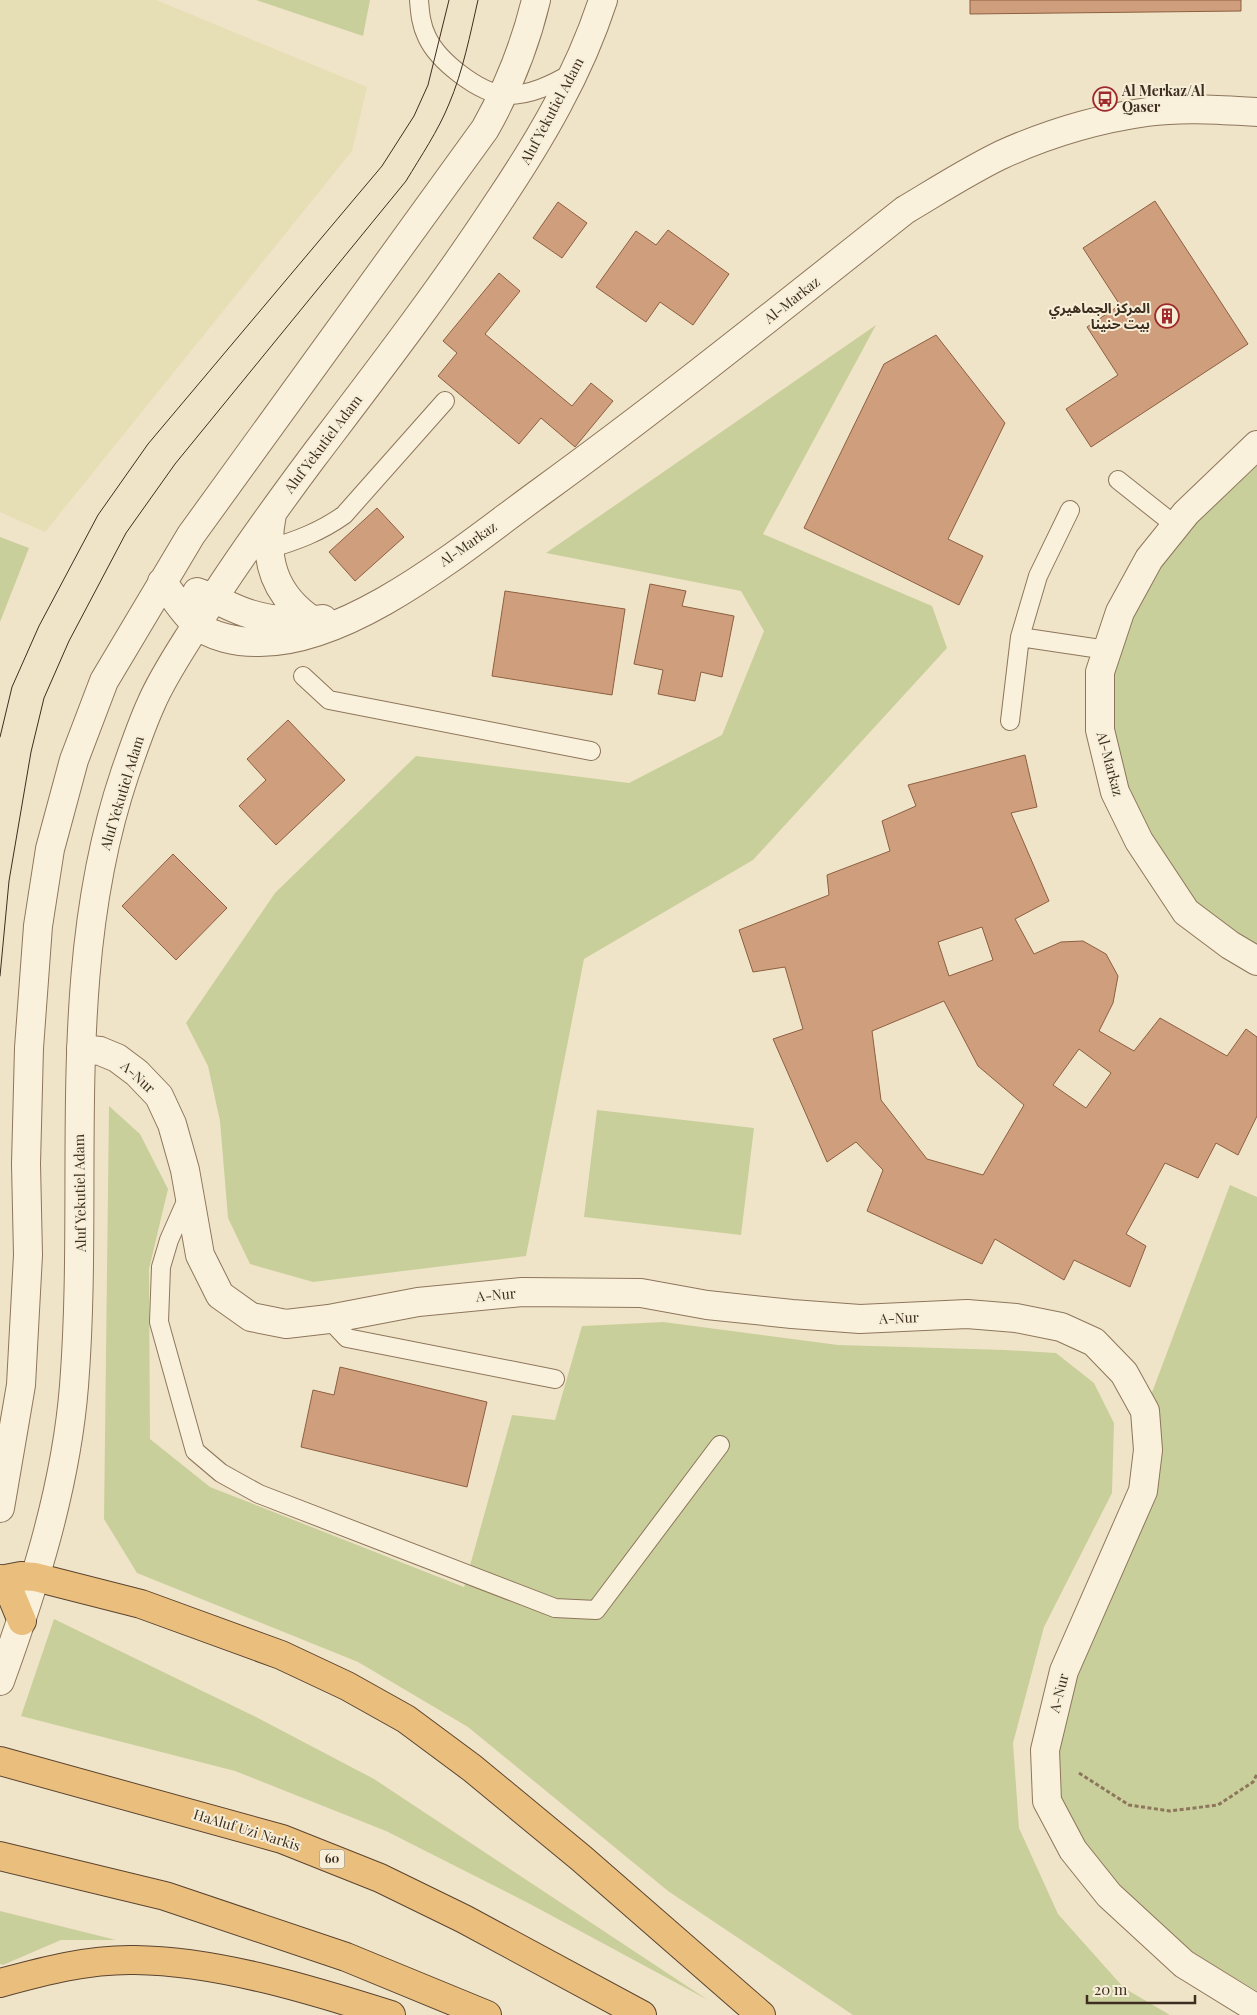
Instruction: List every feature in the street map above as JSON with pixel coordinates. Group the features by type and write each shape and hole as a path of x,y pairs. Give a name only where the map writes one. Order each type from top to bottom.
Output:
{"highway":[{"path":"22,1621 10,1592 0,1580 21,1576 35,1577 141,1604 281,1655 347,1686 406,1719 472,1768 581,1858 761,2015"},
{"name":"HaAluf Uzi Narkis","path":"0,1761 282,1839 380,1878 464,1919 642,2015"},
{"path":"0,1856 165,1896 346,1957 487,2015"},
{"path":"0,1983 87,1963 135,1960 211,1968 268,1980 391,2015"}],"street":[{"path":"0,1508 22,1385 28,1255 26,1164 29,1048 38,926 50,849 74,760 104,681 191,535 485,129 504,95 523,48 536,0"},
{"name":"Aluf Yekutiel Adam","path":"0,1681 22,1621 54,1506 74,1390 81,1255 78,1164 81,1049 90,933 102,860 124,776 152,702 214,597 272,511 468,248 534,148 576,70 603,0"},
{"name":"Al-Markaz","path":"162,582 197,624 214,633 234,640 257,642 282,640 308,635 337,625 374,606 460,550 642,419 905,210 949,184 1002,155 1100,120 1149,112 1203,110 1257,112"},
{"name":"Al-Markaz","path":"1257,445 1186,514 1149,559 1120,612 1100,672 1100,730 1116,792 1139,841 1186,912 1230,945 1257,961"},
{"path":"272,511 268,549 273,571 286,597 299,612 313,621"},
{"name":"Al-Markaz","path":"162,582 214,597 251,615 283,620 313,621 341,617 374,606"},
{"name":"A-Nur","path":"81,1049 100,1051 117,1058 137,1073 159,1096 172,1124 185,1170 200,1255 220,1295 251,1318 286,1324 418,1302 522,1292 641,1293 708,1306 792,1314 860,1318 967,1314 1016,1318 1061,1327 1094,1342 1124,1373 1145,1411 1148,1450 1143,1491 1126,1534 1064,1671 1046,1750 1047,1801 1073,1850 1109,1895 1184,1964 1257,2009"}],"lane":[{"path":"419,0 420,20 427,38 438,54 471,81 504,95 525,93 551,85 576,70"},
{"path":"268,549 299,540 324,529 344,515 445,401"},
{"path":"1118,480 1176,526"},
{"path":"1010,721 1020,636 1038,576 1070,510"},
{"path":"1020,636 1107,650"},
{"path":"303,676 329,700 591,751"},
{"path":"189,1194 169,1240 161,1267 159,1322 195,1451 221,1473 258,1494 555,1608 596,1610 720,1445"},
{"path":"329,1318 347,1338 555,1378"}],"path":[{"path":"1046,1750 1129,1805 1170,1811 1218,1805 1252,1782 1257,1774"}],"shaded area":[{"path":"0,0 156,0 367,87 352,151 45,532 0,512"}],"green space":[{"path":"256,0 370,0 363,36"},
{"path":"876,325 763,534 932,606 947,648 753,860 584,959 526,1256 313,1282 250,1264 228,1218 220,1121 208,1066 186,1023 275,893 416,756 629,783 722,735 764,631 741,591 546,553"},
{"path":"1257,446 1257,959 1186,912 1139,841 1100,672 1129,595"},
{"path":"0,537 29,548 0,622"},
{"path":"109,1106 140,1134 168,1189 149,1269 150,1439 210,1487 464,1587 512,1415 555,1420 582,1326 663,1322 838,1345 1056,1353 1094,1383 1114,1423 1112,1493 1044,1627 1013,1743 1019,1828 1058,1914 1124,1988 1170,2015 853,2015 668,1891 468,1727 358,1662 137,1573 104,1519"},
{"path":"597,1110 754,1128 741,1235 584,1217"},
{"path":"1230,1185 1257,1197 1257,1991 1174,1942 1073,1851 1047,1801 1059,1690 1146,1466 1145,1411"},
{"path":"54,1619 256,1717 374,1779 708,2000 530,1904 386,1831 235,1771 21,1716"},
{"path":"0,1911 116,1940 61,1940 3,1965 0,1964"}],"building":[{"path":"970,0 1241,0 1241,11 970,14"},
{"name":"المركز الجماهيري بيت حنينا","path":"1155,201 1248,344 1091,447 1066,409 1118,375 1087,327 1120,305 1083,248"},
{"path":"558,202 587,223 562,258 533,238"},
{"path":"668,230 729,274 693,325 660,302 646,322 596,287 636,231 656,245"},
{"path":"499,273 520,291 485,334 572,406 591,383 613,401 575,447 541,418 519,444 438,376 457,353 443,341"},
{"path":"936,335 1005,423 948,539 983,556 959,605 804,528 884,364"},
{"path":"377,508 404,537 355,581 329,552"},
{"path":"650,584 686,591 682,606 734,616 722,677 701,672 695,701 658,694 663,670 634,664"},
{"path":"505,591 625,609 612,695 492,676"},
{"path":"288,720 345,780 276,845 239,806 266,780 247,759"},
{"path":"1025,755 1037,807 1011,813 1049,901 1015,919 1034,954 1061,942 1083,941 1106,954 1118,976 1113,1003 1099,1031 1134,1051 1160,1018 1227,1056 1246,1029 1257,1037 1257,1116 1238,1155 1216,1143 1198,1178 1165,1163 1126,1234 1146,1246 1130,1287 1074,1260 1064,1280 995,1239 982,1264 867,1211 883,1170 856,1142 827,1162 773,1039 803,1029 785,967 753,972 739,930 829,895 827,875 890,851 882,821 916,806 908,785","holes":["982,927 993,960 949,976 938,942","944,1001 978,1066 1024,1105 983,1175 927,1159 881,1100 872,1031","1079,1049 1111,1073 1086,1108 1053,1085"]},
{"path":"173,854 227,908 176,960 122,906"},
{"path":"340,1367 487,1402 467,1487 301,1447 313,1390 334,1395"}],"tram line":[{"path":"0,737 12,687 39,626 98,515 148,444 382,166 414,116 428,85 449,0"},
{"path":"0,976 9,881 31,752 44,698 69,641 126,533 175,464 406,181 435,134 449,104 462,66 478,0"}],"place":[{"name":"Al Merkaz/Al Qaser","path":"1105,99"},
{"name":"المركز الجماهيري بيت حنينا","path":"1167,316"}]}
